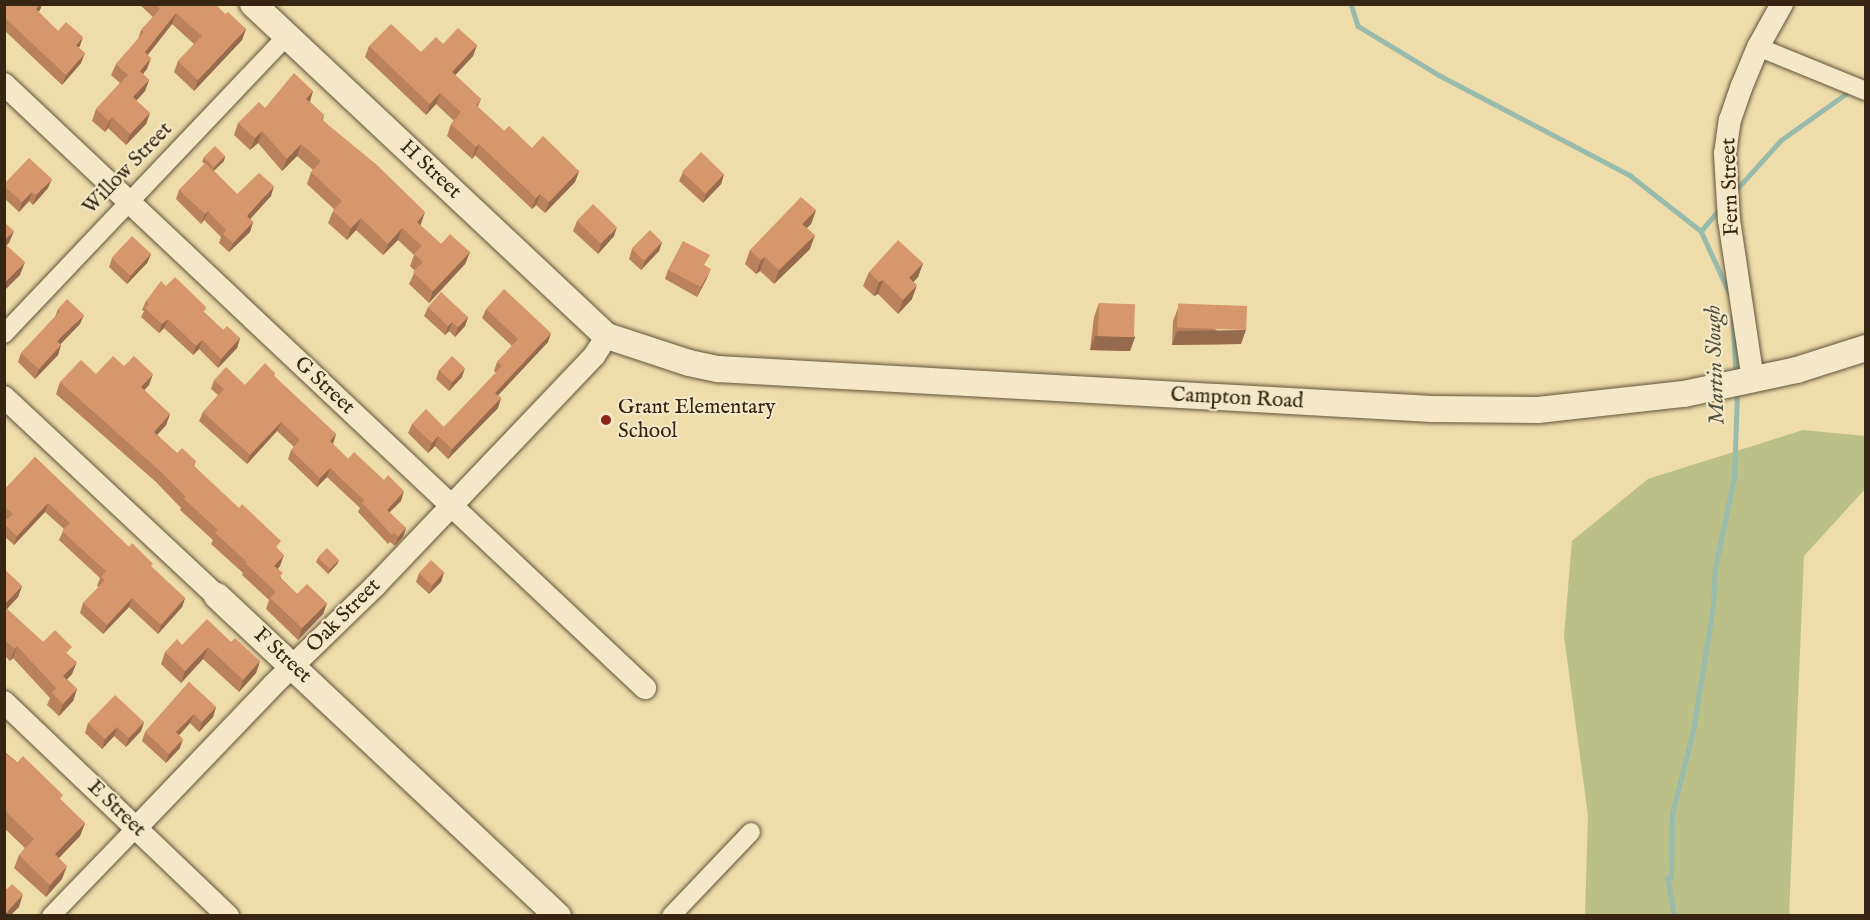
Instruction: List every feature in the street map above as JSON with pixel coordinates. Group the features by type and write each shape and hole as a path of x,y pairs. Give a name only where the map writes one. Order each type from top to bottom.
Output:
{"main road":[{"name":"H Street","path":"252,4 607,336"},
{"name":"Campton Road","path":"607,336 689,363 738,372 1432,409 1574,408 1684,394 1753,380 1866,348"},
{"name":"F Street","path":"218,596 558,915"}],"street":[{"name":"Fern Street","path":"1753,380 1729,220 1725,154 1730,120 1758,47 1782,4"},
{"name":"Willow Street","path":"4,334 286,37"},
{"path":"1758,47 1866,91"},
{"name":"G Street","path":"4,84 645,688"},
{"name":"Oak Street","path":"51,915 451,506 594,356 607,336"},
{"name":"F Street","path":"4,397 218,596"},
{"name":"E Street","path":"4,702 228,915"},
{"path":"671,915 751,832"}],"green space":[{"path":"1803,430 1865,436 1866,488 1804,556 1789,915 1585,915 1588,816 1564,636 1572,541 1648,479"}],"building":[{"path":"4,4 40,4 36,9 58,31 66,22 83,37 76,45 85,53 66,75 4,17"},
{"path":"156,4 215,4 225,14 228,12 246,29 198,80 178,61 202,36 176,13 145,52 151,58 140,71 149,80 133,97 150,113 130,134 112,117 109,121 96,109 128,75 116,64 144,32 141,30 160,9"},
{"path":"391,24 421,52 436,37 443,44 458,28 477,45 452,72 481,99 476,105 504,131 509,126 532,148 543,136 579,171 549,202 540,194 536,198 479,144 476,147 451,124 461,112 440,93 430,104 369,46"},
{"path":"294,73 313,91 306,99 324,115 321,119 377,165 425,212 417,222 441,244 450,234 470,252 433,291 413,272 423,262 414,254 422,246 402,228 388,244 361,218 351,228 333,211 342,201 311,172 321,161 301,144 287,159 262,131 255,138 238,123 259,102 265,108"},
{"path":"215,146 225,156 214,167 204,157"},
{"path":"701,152 724,174 705,194 682,171"},
{"path":"29,158 52,179 36,195 32,192 22,202 4,184"},
{"path":"205,163 237,194 259,173 274,186 247,216 253,222 233,243 223,234 226,230 208,211 205,214 179,190"},
{"path":"801,197 816,210 802,224 815,235 779,270 765,257 761,260 750,250"},
{"path":"593,204 617,227 601,243 577,221"},
{"path":"4,222 14,231 4,240"},
{"path":"650,230 662,242 644,260 632,248"},
{"path":"132,236 151,254 131,276 112,258"},
{"path":"898,240 923,263 909,278 917,285 903,300 883,280 879,282 869,272"},
{"path":"683,241 710,255 704,265 711,269 701,287 668,270"},
{"path":"4,243 25,262 4,283"},
{"path":"175,277 205,306 206,309 203,312 223,330 227,326 240,338 221,359 202,340 196,346 168,319 162,324 145,308 149,304 146,301 161,281 166,286"},
{"path":"504,289 551,333 495,393 501,398 452,449 438,436 432,443 412,424 426,409 444,427 502,366 497,362 518,339 486,309"},
{"path":"441,292 468,317 458,327 452,322 448,326 428,307"},
{"path":"67,299 84,315 57,341 61,345 39,369 21,353 60,311 58,309"},
{"path":"1099,303 1135,304 1134,337 1098,336"},
{"path":"1178,304 1247,306 1246,330 1177,328"},
{"path":"113,356 124,366 134,356 153,374 141,387 170,414 154,432 177,453 182,448 196,461 193,465 239,508 242,504 281,541 276,547 284,555 274,566 283,573 279,577 297,594 307,584 327,603 302,628 270,598 276,592 215,533 218,530 184,499 186,497 60,382 81,360 96,374"},
{"path":"452,356 465,368 452,382 439,370"},
{"path":"265,363 275,373 273,375 336,434 330,441 348,459 354,452 384,480 388,475 404,491 387,510 406,528 398,537 394,532 392,535 362,503 364,500 330,468 320,478 291,450 300,440 281,422 250,455 203,412 224,389 214,380 226,367 245,385"},
{"path":"35,457 129,547 132,543 153,564 151,566 185,598 161,625 132,598 107,625 83,603 105,580 101,577 106,571 62,531 70,523 48,503 17,536 4,524 13,514 4,506 4,490"},
{"path":"327,548 339,560 330,569 318,557"},
{"path":"431,560 444,572 432,585 419,573"},
{"path":"4,569 22,586 4,605"},
{"path":"4,607 43,642 55,630 72,647 66,653 77,662 63,676 77,689 63,704 52,693 56,688 17,646 15,649 4,639"},
{"path":"207,619 231,642 235,638 260,661 243,680 208,647 185,671 165,652 177,639 182,645"},
{"path":"189,682 216,707 202,722 194,714 176,732 183,739 169,754 145,732"},
{"path":"115,695 144,722 129,738 117,727 105,739 88,723"},
{"path":"4,752 17,763 23,756 63,795 60,799 85,823 55,854 67,866 50,885 19,855 34,839 4,808"},
{"path":"12,884 23,894 4,915 4,887 7,889"}],"waterway":[{"name":"Martin Slough","path":"1351,4 1358,26 1439,75 1631,176 1701,231 1730,294"},
{"path":"1736,190 1781,140 1851,90"},
{"path":"1701,231 1721,207"},
{"name":"Martin Slough","path":"1733,317 1736,375"},
{"name":"Martin Slough","path":"1674,916 1667,878 1671,877 1672,814 1693,731 1713,606 1715,568 1734,478 1737,392"}],"place":[{"name":"Grant Elementary School","path":"606,420"}]}
